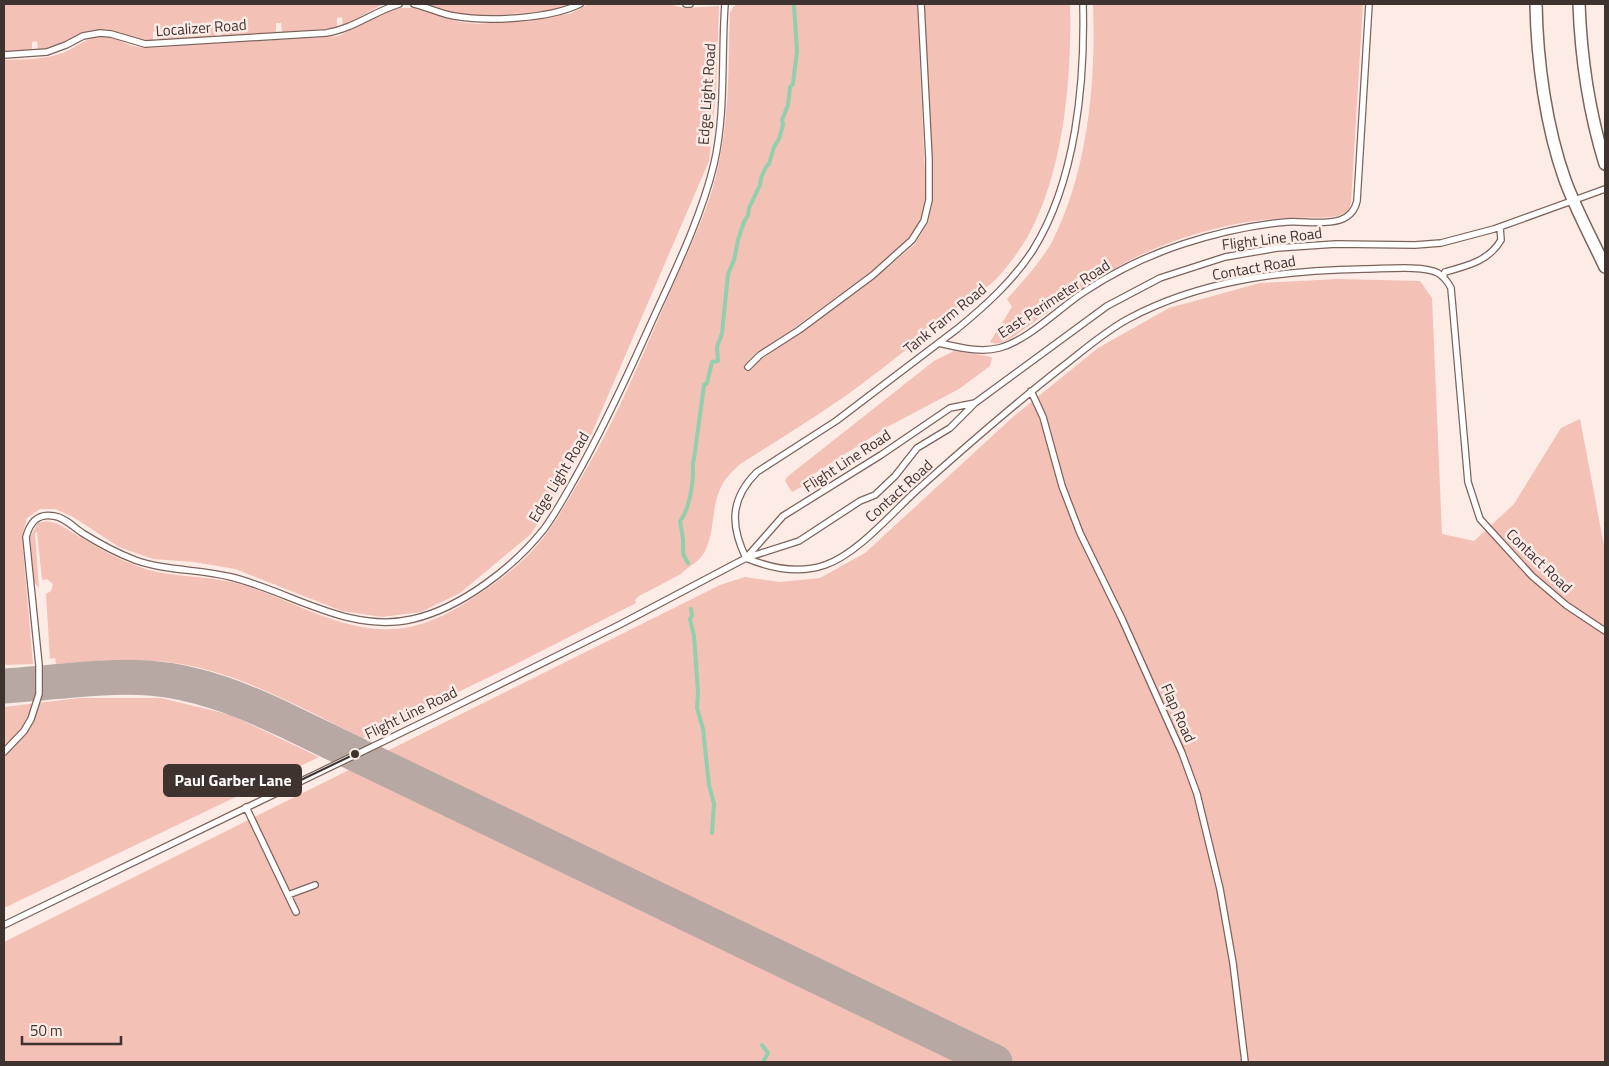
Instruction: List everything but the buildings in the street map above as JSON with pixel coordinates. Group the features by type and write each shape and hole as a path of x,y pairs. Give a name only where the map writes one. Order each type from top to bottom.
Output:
{"street":[{"path":"1536,4 1540,62 1548,111 1559,159 1565,180 1605,267"},
{"path":"1578,4 1584,75 1605,164"}],"lane":[{"name":"Localizer Road","path":"4,55 48,52 83,36 100,33 111,34 144,44 326,33 353,26 380,11 399,4"},
{"path":"414,4 453,16 500,19 551,13 569,9 580,4"},
{"name":"Edge Light Road","path":"4,752 24,731 32,719 37,703 39,665 26,537 32,521 39,517 60,518 116,552 155,566 203,571 240,579 334,614 368,623 396,622 430,614 482,586 513,561 544,528 599,436 696,219 707,189 720,128 723,92 724,4"},
{"path":"748,367 760,355 806,325 878,271 912,240 924,222 929,200 929,159 921,4"},
{"name":"Tank Farm Road","path":"746,558 738,540 735,513 739,496 749,480 757,472 836,421 975,315 1007,284 1032,251 1051,217 1064,182 1076,118 1082,60 1083,4"},
{"name":"East Perimeter Road","path":"939,343 967,349 997,349 1015,342 1084,292 1120,271 1158,253 1207,237 1251,227 1290,222 1334,221 1348,216 1354,210 1357,201 1368,4"},
{"name":"Flight Line Road","path":"4,925 457,706 746,558 799,541 860,501 875,495 895,476 917,448 928,440 941,435 975,403 1107,306 1160,278 1199,264 1244,253 1297,245 1415,245 1441,243 1500,227 1605,189"},
{"path":"1443,277 1445,272 1468,266 1490,254 1501,240 1500,227"},
{"name":"Contact Road","path":"746,558 776,568 798,570 826,565 836,559 875,530 1031,391 1103,335 1127,320 1168,301 1215,286 1276,274 1322,270 1423,269 1443,277 1451,288 1468,482 1480,519 1532,576 1566,605 1605,631"},
{"name":"Flap Road","path":"1031,391 1043,417 1062,486 1080,533 1126,628 1182,753 1197,794 1224,907 1245,1062"},
{"name":"Flight Line Road","path":"746,558 783,516 881,455 950,408 975,403"},
{"path":"246,807 296,912"},
{"path":"288,895 315,885"}],"shaded area":[{"path":"4,4 383,4 343,26 342,17 337,18 337,28 282,32 281,23 276,23 276,32 221,36 220,27 214,27 215,37 159,41 158,31 153,32 153,41 140,41 107,29 86,31 60,46 38,50 37,41 32,42 32,50 4,52"},
{"path":"428,4 573,4 558,9 537,12 475,17 445,12"},
{"path":"588,4 668,4 684,8 719,6 716,92 709,161 588,442 531,534 460,593 421,612 382,617 342,611 235,569 194,562 153,559 119,547 73,517 55,509 40,509 27,518 22,538 33,664 4,665 4,60 35,59 50,56 65,52 87,40 97,37 108,37 135,47 152,48 339,36 394,8 413,8 460,22 478,24 570,14"},
{"path":"738,4 917,4 926,193 922,218 912,235 896,253 794,328 756,353 744,365 745,371 751,370 760,360 888,267 915,244 928,223 932,204 932,163 924,4 1070,4 1067,92 1058,153 1050,183 1028,236 1010,263 993,282 968,299 847,395 739,465 726,479 720,489 715,505 710,537 704,553 681,574 639,596 635,600 636,603 510,667 363,738 297,705 228,676 205,669 150,661 118,660 56,664 55,658 50,659 46,594 51,591 53,584 47,579 42,580 37,532 35,533 39,588 34,582 30,537 38,523 47,521 58,524 95,546 148,570 239,584 325,617 346,624 369,628 391,629 414,626 437,618 459,607 501,579 520,563 540,542 552,525 599,446 633,377 702,220 714,185 722,148 728,90 730,13 734,6"},
{"path":"1093,4 1363,4 1350,206 1347,212 1339,216 1246,222 1199,233 1151,250 1107,273 1010,339 993,343 990,342 1012,307 1007,299 1037,265 1052,242 1074,186 1082,156 1091,95 1094,34"},
{"path":"1338,279 1420,281 1432,298 1442,534 1474,541 1514,504 1561,428 1580,419 1605,551 1605,1062 4,1062 4,942 720,585 745,577 780,582 820,578 865,553 1014,416 1098,348 1169,308 1260,283"},
{"path":"954,351 988,356 992,358 990,366 959,389 889,426 803,481 805,485 792,492 785,481 787,477 934,361"},
{"path":"80,698 161,698 231,715 319,757 4,908 4,707"}],"waterway":[{"path":"688,563 683,554 680,521 686,511 691,490 704,385 707,383 712,362 718,361 717,347 722,333 728,274 734,260 738,240 761,178 779,139 783,125 782,120 788,105 790,87 793,84 797,51 794,5"},
{"path":"691,609 692,616 690,619 694,636 698,692 697,708 703,729 709,785 714,804 712,833"},
{"path":"762,1045 768,1053 763,1062"}],"taxiway":[{"path":"4,686 95,678 149,678 185,683 237,699 287,721 995,1062"}],"place":[{"name":"Paul Garber Lane","path":"355,754"}]}
